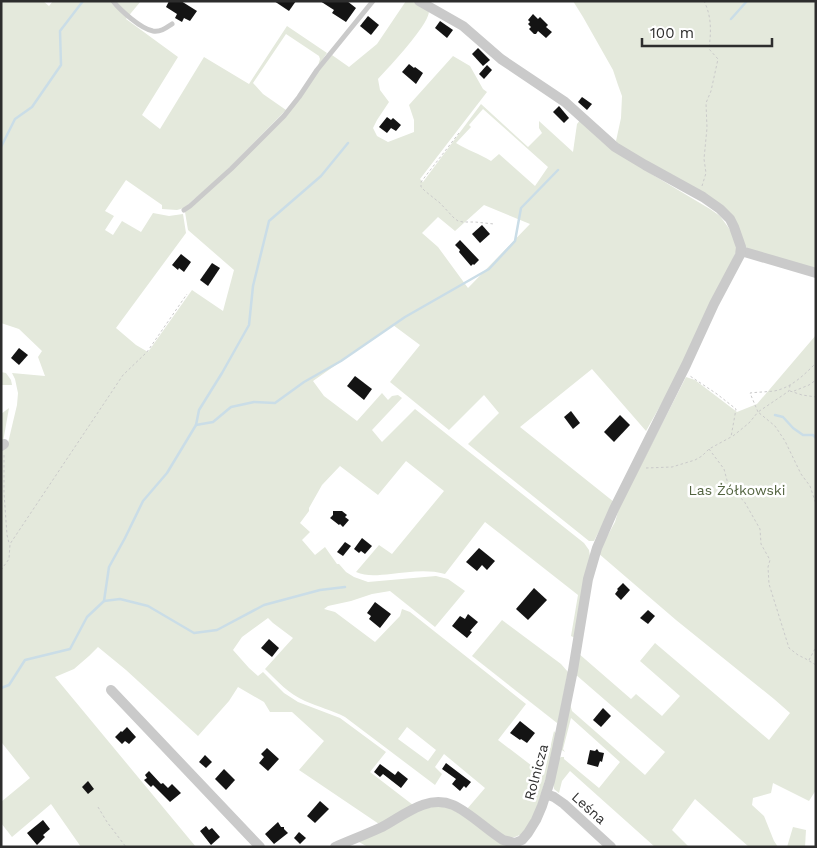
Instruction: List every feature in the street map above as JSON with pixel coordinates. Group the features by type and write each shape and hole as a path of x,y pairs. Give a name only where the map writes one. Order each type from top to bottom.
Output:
{"street":[{"path":"419,1 463,26 500,59 565,102 615,147 703,197 720,209 730,219 738,235 741,251 816,273"},
{"name":"Rolnicza","path":"336,847 381,827 416,807 437,802 453,805 503,840 518,844 528,833 536,820 546,794 557,749 588,579 597,548 616,504 683,372 741,251"},
{"path":"111,690 260,847"},
{"name":"Leśna","path":"546,794 564,804 611,847"}],"lane":[{"path":"113,1 118,8 152,31 163,30 172,24"},
{"path":"184,210 230,169 284,116 317,70 373,1"}],"path":[{"path":"703,197 702,186 706,173 704,159 706,103 711,91 718,59 709,49 710,23 708,9 704,1"},
{"path":"459,133 421,182 421,187 458,221 494,224"},
{"path":"10,544 123,375 147,352 187,294"},
{"path":"816,363 790,384 774,391 750,392 758,412 775,426 785,441 801,474 810,486 816,504"},
{"path":"683,372 736,409 731,437"},
{"path":"792,392 816,380"},
{"path":"635,467 672,467 702,456 709,449 736,434 758,412 789,391 790,384"},
{"path":"789,391 816,397"},
{"path":"1,570 9,559 10,544 7,535 4,493 3,445"},
{"path":"709,449 724,469 728,484 744,501 760,529 761,544 770,560 768,567 769,584 789,648 816,665"},
{"path":"809,660 816,648"},
{"path":"98,807 126,847"}],"green space":[{"path":"1,1 43,1 49,6 53,1 141,1 126,19 178,57 142,115 160,129 204,57 249,84 287,26 327,53 318,66 319,56 286,34 253,83 263,94 286,110 221,176 184,208 177,210 162,209 162,205 126,180 105,211 114,216 105,230 113,235 122,221 141,232 153,213 169,216 183,214 186,233 116,328 136,345 148,352 192,290 223,311 234,270 188,230 185,212 282,121 332,55 349,67 377,44 406,1 418,4 429,12 422,27 378,79 380,90 389,102 373,128 377,136 388,142 414,132 414,120 409,105 453,56 470,66 483,89 487,92 420,179 423,182 481,104 528,147 542,133 539,128 539,121 573,152 577,124 581,119 600,140 720,216 734,236 737,250 677,376 646,431 592,369 520,427 614,502 594,541 589,541 468,444 499,413 484,395 449,430 390,382 420,345 393,325 313,381 324,396 357,421 382,393 388,400 392,396 398,395 402,398 372,430 382,442 415,409 584,543 589,550 590,556 575,638 571,636 578,595 485,522 445,574 418,571 364,575 356,572 379,545 392,554 444,491 406,461 378,495 340,466 322,485 309,511 300,523 310,532 302,540 315,555 325,547 337,564 354,577 368,582 436,576 448,579 465,591 435,627 390,591 328,606 324,609 335,612 375,642 400,616 402,609 410,612 526,704 498,740 544,775 554,731 556,734 555,748 534,817 522,834 507,838 467,809 485,788 444,754 435,767 442,774 435,785 345,717 299,698 279,683 265,669 293,638 268,618 242,637 233,650 258,676 263,672 284,693 298,702 340,718 386,752 370,772 413,805 379,824 299,770 324,741 292,712 270,712 264,702 238,687 229,701 198,736 98,647 74,669 55,677 196,847 81,847 51,804 12,837 1,823 1,802 30,778 1,744 1,449 8,443 17,405 18,393 12,373 45,376 38,357 42,351 19,329 1,323","holes":["483,109 548,167 535,186 499,154 491,161 456,143 471,127 469,125","484,205 530,224 468,288 438,247 422,233 438,217 455,231","407,727 436,750 428,761 398,739"]},
{"path":"573,1 816,1 816,272 750,250 744,246 731,218 619,146 616,141 621,118 622,96 613,70"},
{"name":"Las Żółkowski","path":"816,335 816,790 809,801 773,783 771,793 753,798 752,805 764,816 778,847 749,847 695,799 672,830 689,847 655,847 570,771 562,781 559,793 554,789 553,780 561,757 564,757 599,788 620,762 571,718 563,749 565,752 560,749 570,704 572,711 645,775 665,752 575,674 578,653 631,699 636,694 662,716 680,696 640,661 655,643 769,740 790,713 676,620 598,553 686,377 695,380 737,412 757,404"},
{"path":"1,372 6,373 12,385 1,385"},
{"path":"9,408 3,442 1,443 1,414"},
{"path":"502,620 561,664 568,672 557,723 472,656"},
{"path":"436,806 450,808 515,847 368,847 357,841 413,812"},
{"path":"793,827 806,830 805,847 787,847"}],"building":[{"path":"169,1 181,1 197,11 190,21 184,18 182,22 175,18 177,14 166,7"},
{"path":"274,1 296,1 289,11"},
{"path":"320,1 347,1 356,8 346,22 332,13 334,10"},
{"path":"533,14 538,19 540,17 548,25 546,27 552,32 546,38 538,31 534,34 529,29 531,27 528,24 530,22 528,20"},
{"path":"368,16 379,25 371,35 360,26"},
{"path":"440,21 453,30 447,38 435,28"},
{"path":"478,48 490,60 483,66 472,54"},
{"path":"409,64 423,73 416,84 402,72"},
{"path":"487,65 492,70 484,79 479,74"},
{"path":"582,97 592,104 587,110 578,102"},
{"path":"559,106 569,118 564,123 553,112"},
{"path":"387,117 391,120 393,118 401,125 396,131 391,128 387,133 379,127"},
{"path":"482,225 490,234 480,243 472,234"},
{"path":"460,240 479,260 474,265 471,266 455,245"},
{"path":"181,254 191,262 184,272 172,265"},
{"path":"212,263 220,268 208,286 200,280"},
{"path":"19,348 28,355 19,365 11,358"},
{"path":"355,376 372,389 364,400 347,386"},
{"path":"571,411 580,423 573,429 564,417"},
{"path":"620,415 630,425 614,442 604,432"},
{"path":"333,511 342,511 347,515 345,517 349,520 343,527 330,518 333,515"},
{"path":"362,538 372,546 365,554 361,551 359,553 354,549"},
{"path":"345,542 351,546 343,556 337,552"},
{"path":"479,548 495,561 487,570 482,565 477,571 466,562"},
{"path":"623,583 630,590 621,600 615,594"},
{"path":"534,588 547,600 528,620 516,609"},
{"path":"375,602 391,614 380,628 369,619 371,616 367,613"},
{"path":"648,610 655,616 648,624 640,618"},
{"path":"468,614 478,622 467,638 452,626 460,616 465,619"},
{"path":"269,639 279,648 272,657 261,648"},
{"path":"603,708 611,716 601,727 593,720"},
{"path":"520,721 535,733 527,743 510,733"},
{"path":"127,727 136,737 129,744 125,741 122,744 115,737"},
{"path":"267,748 279,759 268,771 259,763 264,757 261,754"},
{"path":"597,749 599,752 604,753 602,762 600,761 598,767 587,764 590,750 595,751"},
{"path":"205,755 212,762 206,768 199,762"},
{"path":"446,763 471,782 466,788 464,786 460,791 452,784 456,779 442,769"},
{"path":"380,764 395,775 398,771 408,779 401,788 383,774 380,777 374,772"},
{"path":"224,769 235,780 226,790 215,779"},
{"path":"149,771 161,784 163,783 168,788 172,784 181,793 170,802 153,785 151,787 144,780 147,778 145,775"},
{"path":"88,781 94,789 88,794 82,787"},
{"path":"320,801 329,809 315,823 307,816"},
{"path":"43,820 50,829 43,835 45,837 37,845 27,833"},
{"path":"278,822 288,833 274,844 265,834"},
{"path":"206,826 209,830 212,828 220,837 211,845 200,831"},
{"path":"299,832 306,838 300,844 294,838"}],"waterway":[{"path":"1,147 15,119 32,107 61,65 60,31 83,1"},
{"path":"731,19 747,1"},
{"path":"1,688 9,685 25,660 70,649 87,617 104,601 109,567 143,501 167,473 196,425 199,410 249,325 253,286 269,221 321,176 348,143"},
{"path":"196,425 213,422 231,407 254,402 275,403 304,382 341,361 405,317 489,269 515,241 521,208 558,170"},
{"path":"775,415 783,417 803,435 813,435 816,438"},
{"path":"104,601 120,599 148,606 194,633 217,630 264,605 320,590 345,587"}]}
